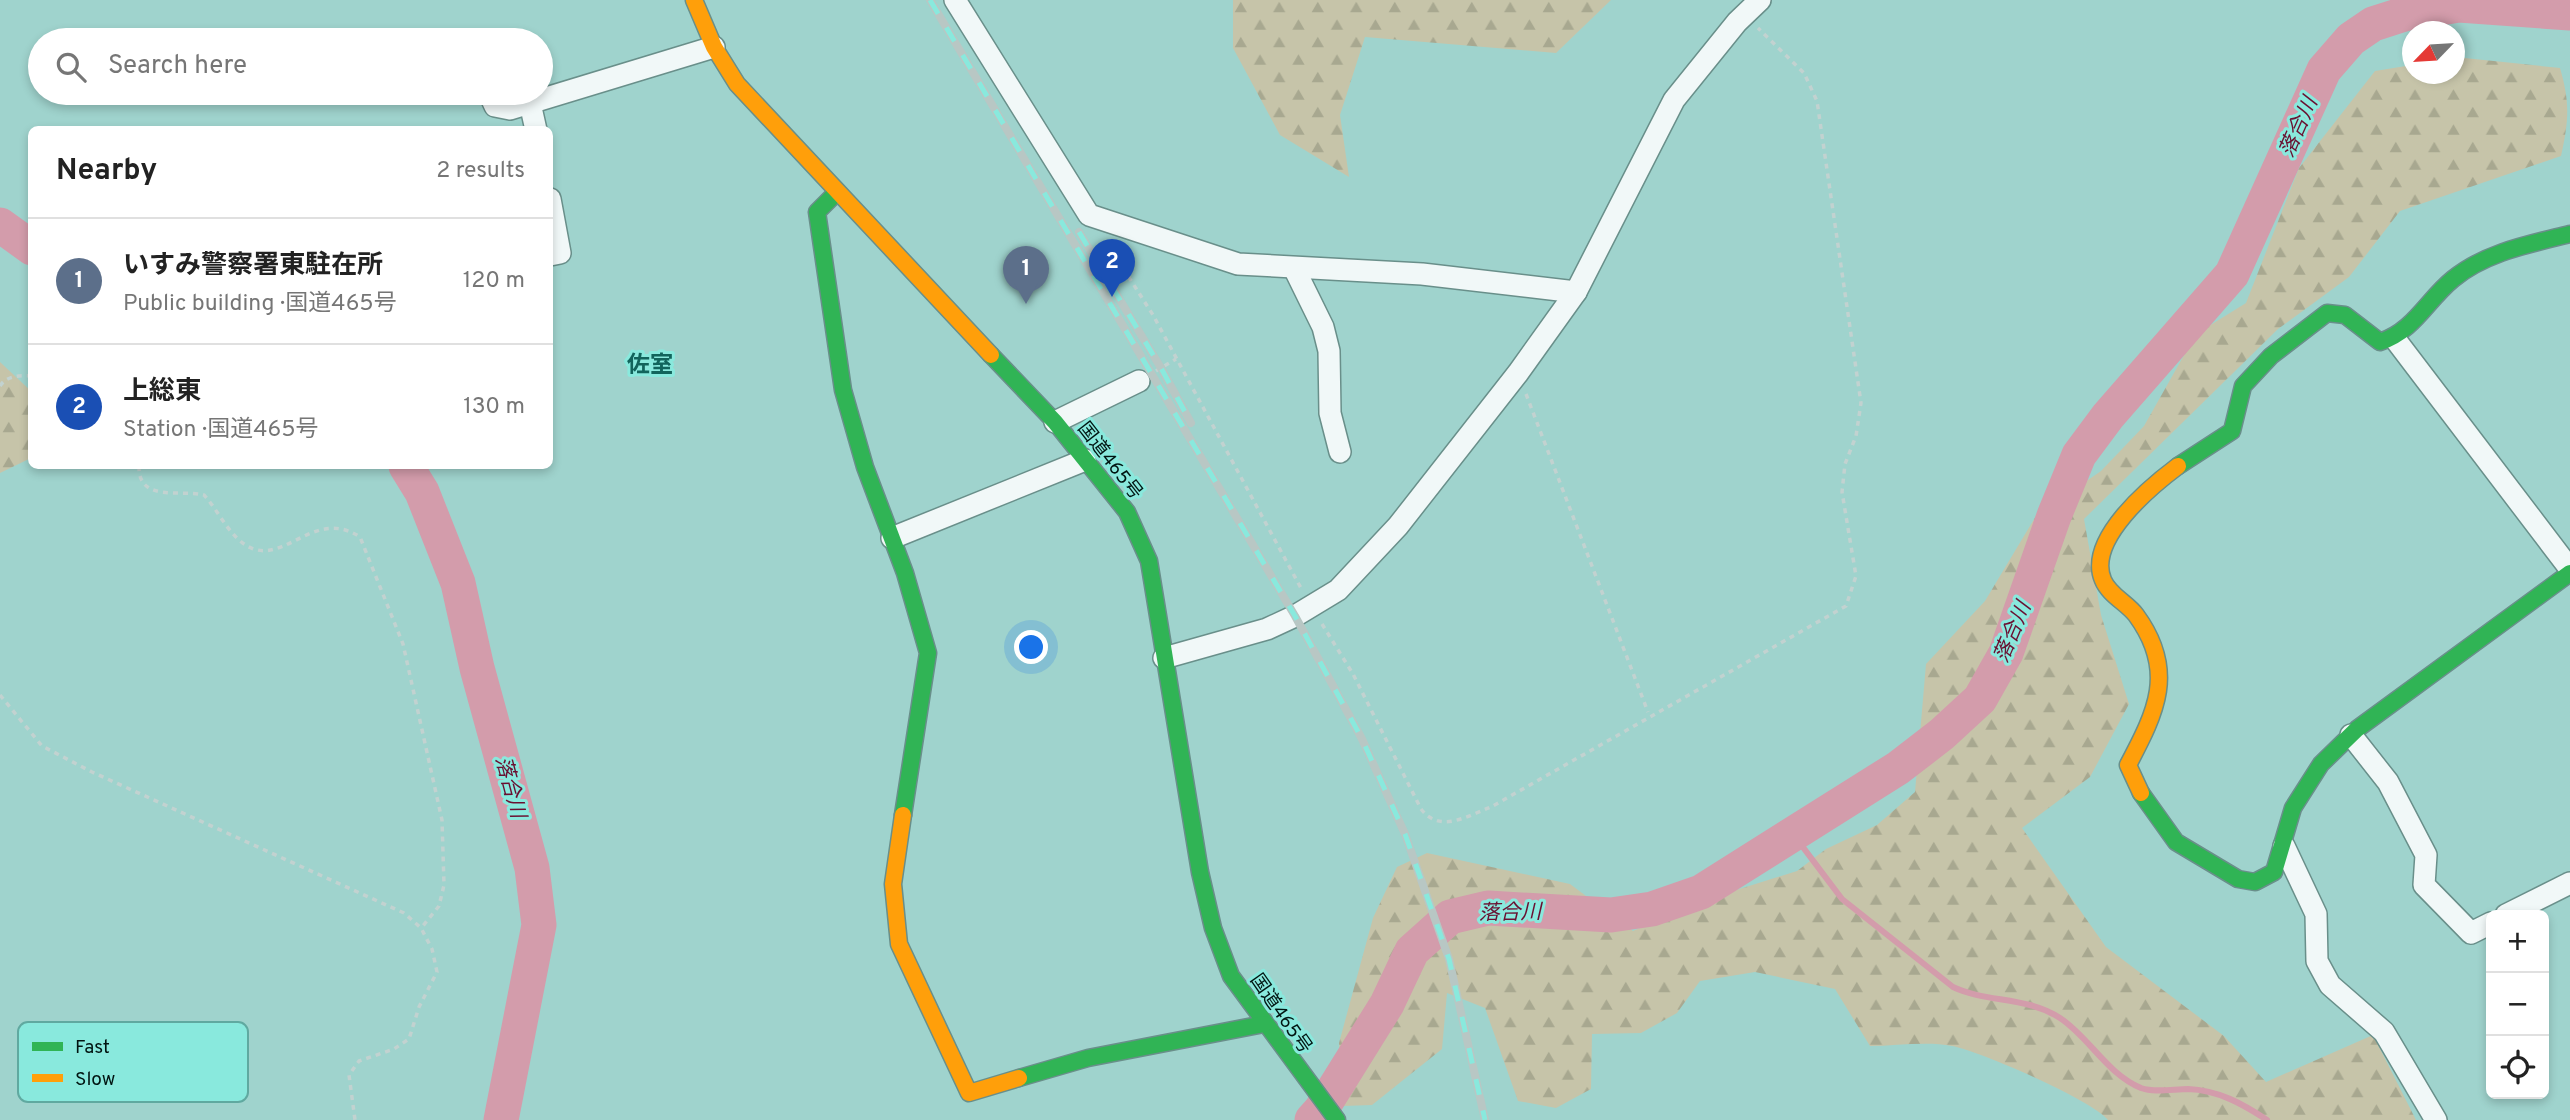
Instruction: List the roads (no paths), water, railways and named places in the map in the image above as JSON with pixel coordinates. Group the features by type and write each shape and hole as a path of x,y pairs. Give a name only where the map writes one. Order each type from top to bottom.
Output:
{"main road":[{"name":"国道465号","path":"694,0 714,47 737,84 836,193 1055,422 1127,512 1149,561 1200,872 1213,928 1231,976 1294,1066 1337,1120"},
{"path":"836,193 817,212 843,390 864,467 891,538 928,653 893,884 899,944 969,1093 1088,1058 1264,1024"},
{"path":"2570,234 2488,259 2454,278 2396,339 2380,342 2345,315 2327,313 2271,356 2243,386 2232,430 2206,444 2154,486 2121,520 2099,559 2103,581 2132,610 2149,632 2158,661 2155,714 2128,765 2136,787 2176,842 2238,879 2255,882 2274,872 2284,846 2293,808 2321,764 2351,735 2570,571"}],"street":[{"path":"955,0 1089,215 1238,264 1422,274 1576,292"},
{"path":"1164,658 1267,629 1311,606 1338,590 1398,526 1518,373 1576,292 1674,100 1752,7"},
{"path":"553,96 714,47"},
{"path":"494,105 510,109 523,105"},
{"path":"530,105 535,126"},
{"path":"553,215 560,253 553,254"},
{"path":"1294,268 1323,327 1329,351 1330,412 1340,452"},
{"path":"2396,339 2570,571"},
{"path":"1055,422 1139,381"},
{"path":"891,538 1085,460"},
{"path":"2351,735 2388,782 2426,855 2424,885 2471,933 2486,926"},
{"path":"2284,846 2316,914 2317,961 2329,985 2384,1032 2436,1120"},
{"path":"2516,910 2570,883"}],"waterway":[{"name":"落合川","path":"1312,1120 1321,1110 1387,1004 1412,951 1450,917 1488,908 1611,915 1652,909 1701,892 1898,768 1942,734 1980,699 2006,653 2054,516 2079,455 2108,416 2232,274 2324,70 2351,39 2373,24 2404,14 2459,5 2570,13"},
{"name":"落合川","path":"0,225 28,245"},
{"name":"落合川","path":"408,469 422,492 458,583 477,668 532,868 539,925 501,1120"},
{"path":"1793,834 1842,899 1953,987 2047,1011 2070,1026 2118,1074 2141,1088 2210,1092 2239,1103 2267,1120"}],"railway":[{"path":"930,0 1295,616 1362,739 1405,834 1449,959 1485,1120"},
{"path":"1079,232 1191,423"}],"place":[{"name":"上総東","path":"1112,297"},
{"name":"いすみ警察署東駐在所","path":"1026,304"}],"district":[{"name":"佐室","path":"650,364"}]}
